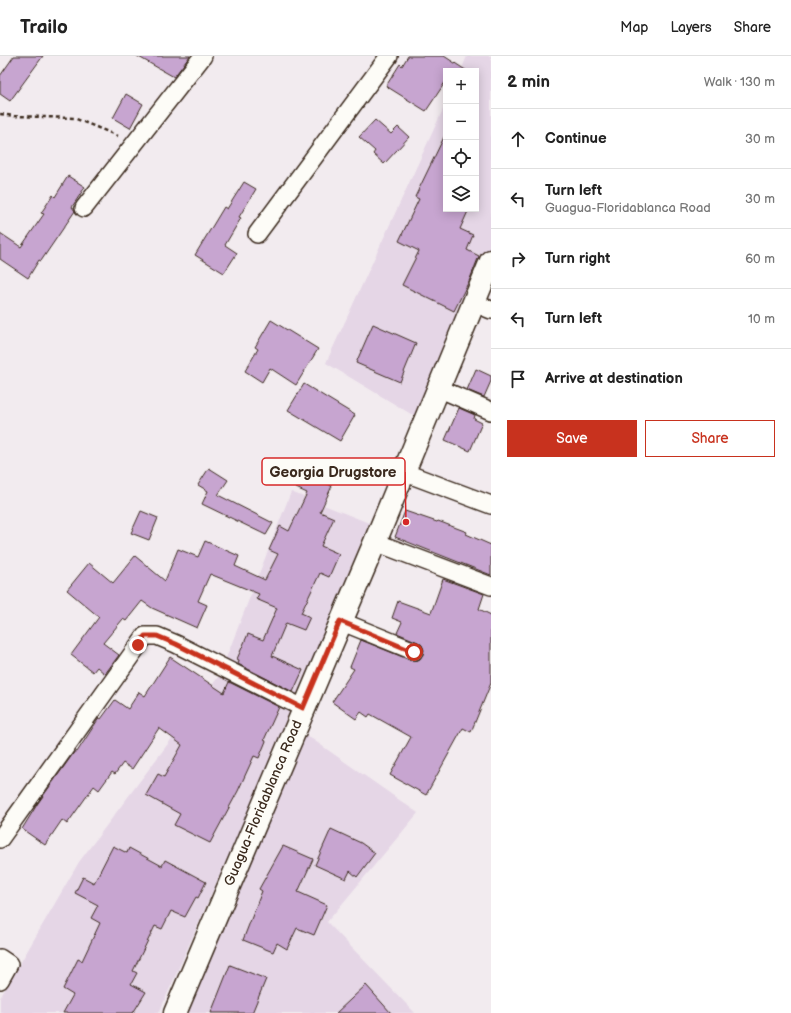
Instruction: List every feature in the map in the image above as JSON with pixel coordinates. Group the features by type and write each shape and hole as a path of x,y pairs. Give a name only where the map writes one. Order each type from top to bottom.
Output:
{"main road":[{"name":"Guagua-Floridablanca Road","path":"175,1013 303,708 375,542 438,388 483,306 491,261"}],"street":[{"path":"84,208 203,56"},
{"path":"257,234 389,56"},
{"path":"438,388 491,411"},
{"path":"403,472 491,505"},
{"path":"375,542 491,586"},
{"path":"340,621 414,652"},
{"path":"0,839 145,636 157,636 176,644 303,708"},
{"path":"0,958 9,964 0,980"}],"path":[{"path":"0,114 14,116 74,118 135,143"}],"shaded area":[{"path":"467,56 491,56 491,248 416,417 326,363 443,110 443,212 479,212 479,68 462,68"},
{"path":"291,492 369,523 266,770 159,1013 0,1013 0,998 79,862 219,676"},
{"path":"305,734 418,813 327,922 415,1013 187,1013"}],"building":[{"path":"14,56 43,56 10,101 0,94 0,76"},
{"path":"137,56 190,56 174,77"},
{"path":"408,56 444,56 462,68 443,68 443,86 426,111 386,86 400,64 402,66"},
{"path":"126,94 143,104 130,128 113,118"},
{"path":"375,120 391,134 398,127 409,137 384,164 373,154 375,151 359,137"},
{"path":"443,139 443,212 468,212 460,229 473,235 467,250 479,256 470,279 454,311 402,285 419,251 399,241 419,199 415,197"},
{"path":"68,176 85,187 72,207 75,211 41,261 39,260 28,278 0,259 0,233 21,247 44,214 41,213 53,195 55,197"},
{"path":"244,182 256,189 239,217 241,218 225,245 237,253 224,273 195,255 224,207 227,209"},
{"path":"271,320 318,349 296,385 270,368 262,382 245,371 258,349 255,347"},
{"path":"373,324 416,343 400,382 356,363"},
{"path":"476,369 491,376 491,381 484,397 467,390"},
{"path":"304,384 355,415 340,441 288,410"},
{"path":"459,408 475,415 474,419 482,423 470,451 445,440"},
{"path":"209,468 228,480 218,495 273,523 266,535 202,504 208,491 198,485"},
{"path":"303,473 332,486 320,512 334,518 321,546 339,554 329,577 320,573 301,613 310,617 304,630 286,623 272,656 303,670 293,692 238,664 239,660 237,659 248,634 263,640 277,608 256,599 259,594 210,574 198,601 207,605 197,628 152,608 142,601 126,621 123,619 103,643 119,655 105,674 97,667 93,672 71,655 99,617 67,590 89,563 113,583 135,556 165,581 178,549 198,557 205,541 239,556 235,566 265,580 278,554 269,550 280,526 289,531 307,493 296,488"},
{"path":"141,511 158,518 149,540 131,533"},
{"path":"405,511 467,532 466,534 491,545 491,575 395,537"},
{"path":"443,579 484,594 479,609 491,615 491,683 471,732 463,728 426,795 390,775 411,737 370,714 368,717 361,712 356,719 332,702 354,669 350,667 361,640 410,660 416,661 420,659 424,650 422,645 397,633 402,622 392,618 398,601 431,613"},
{"path":"170,657 224,693 229,682 279,707 264,740 266,741 259,758 254,756 238,791 210,843 174,825 180,814 146,795 158,774 164,777 182,745 159,728 132,769 123,763 115,774 112,772 99,790 94,786 67,824 62,820 45,845 22,829 38,803 75,751 77,752 99,718 101,719 115,700 128,709 139,692 145,696"},
{"path":"331,829 361,843 375,853 357,877 350,871 346,879 315,865"},
{"path":"113,846 127,853 129,848 162,866 165,860 206,882 198,898 196,897 185,917 171,911 162,929 155,926 133,971 137,973 131,984 146,992 133,1013 63,1013 73,995 63,989 78,959 82,961 100,923 91,918 98,905 75,893 83,877 94,883"},
{"path":"283,846 313,859 298,892 327,905 314,935 297,928 287,949 277,943 273,952 243,940 262,891 259,889"},
{"path":"230,965 266,979 252,1013 211,1013"},
{"path":"366,985 391,1013 336,1013"}],"place":[{"name":"Georgia Drugstore","path":"406,522"}],"route":[{"path":"138,645 145,636 157,636 176,644 303,708 340,621 414,652"}]}
